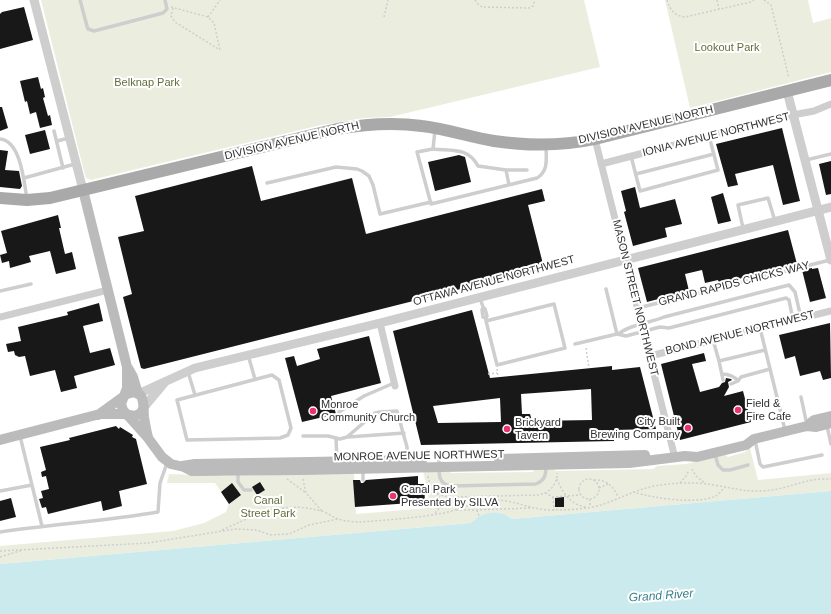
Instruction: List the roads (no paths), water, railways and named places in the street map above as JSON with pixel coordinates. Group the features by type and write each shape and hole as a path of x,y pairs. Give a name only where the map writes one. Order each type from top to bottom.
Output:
{"main road":[{"name":"DIVISION AVENUE NORTH","path":"0,200 50,198 337,129 364,125 411,125 435,128 518,144 568,143 595,138 831,80"},
{"path":"83,190 127,367 126,388 121,406 148,438 158,453 167,462"},
{"path":"127,367 133,377 138,394 144,400 144,418 148,438"},
{"path":"98,414 129,393 138,394"},
{"name":"OTTAWA AVENUE NORTHWEST","path":"127,414 132,416 137,415 144,407"},
{"path":"0,440 98,414 127,414"},
{"name":"MONROE AVENUE NORTHWEST","path":"167,462 193,471 238,472 363,469 439,463 592,460 630,462 685,456 695,451 743,438 754,439 807,426 816,427 829,421"},
{"name":"MONROE AVENUE NORTHWEST","path":"685,456 695,458 746,445 754,439"},
{"name":"MONROE AVENUE NORTHWEST","path":"182,466 194,464 407,460 439,463 546,465 592,460"}],"street":[{"path":"34,0 83,190"},
{"path":"787,91 831,260"},
{"name":"IONIA AVENUE NORTHWEST","path":"601,164 814,111 831,104"},
{"name":"MASON STREET NORTHWEST","path":"595,138 675,458"},
{"name":"OTTAWA AVENUE NORTHWEST","path":"138,394 187,371 831,207"},
{"path":"0,317 108,290"},
{"name":"BOND AVENUE NORTHWEST","path":"650,356 831,311"},
{"path":"380,323 394,384"},
{"name":"OTTAWA AVENUE NORTHWEST","path":"144,407 165,382"}],"lane":[{"path":"80,0 87,26 94,31 160,14 165,11 167,6 165,0"},
{"path":"433,149 435,128"},
{"path":"54,131 64,168"},
{"path":"631,156 640,190 718,170 709,136"},
{"path":"57,141 69,138"},
{"path":"0,139 5,140 17,153 24,178 27,200"},
{"path":"267,183 336,167 362,171 368,176 373,186 380,214 430,202 431,204 532,179 541,175 545,171 546,144"},
{"path":"430,202 417,152 433,149 463,151 469,154 478,166 506,170 527,170"},
{"path":"636,174 714,154"},
{"path":"806,160 831,154"},
{"path":"24,178 64,168 76,163"},
{"path":"506,170 509,185"},
{"path":"743,229 738,205 768,198 774,221"},
{"name":"GRAND RAPIDS CHICKS WAY","path":"638,308 831,260"},
{"path":"0,291 31,284"},
{"path":"618,334 626,336 664,317 789,285 795,292 797,319"},
{"path":"606,289 618,334"},
{"path":"480,297 483,307 483,317 486,320 497,365 565,348 554,304 486,320"},
{"path":"576,344 618,334 624,329 669,328 787,298 797,319"},
{"path":"760,328 785,431"},
{"path":"713,340 724,380"},
{"path":"719,361 765,350"},
{"path":"248,355 255,379"},
{"path":"731,384 738,381 741,376 770,369"},
{"path":"187,371 195,395"},
{"path":"722,374 726,374 738,381"},
{"path":"272,375 279,380 291,428 290,432 286,436 270,439 187,440 177,400 255,379 272,375"},
{"path":"339,412 364,396 394,384"},
{"path":"801,397 807,426"},
{"path":"347,437 372,415 380,412 397,411 407,447 407,460"},
{"path":"829,421 831,444"},
{"path":"303,436 330,436 336,438 404,434"},
{"path":"20,435 42,526"},
{"path":"336,438 336,462"},
{"path":"754,439 760,464 763,467 822,455"},
{"path":"715,453 718,465 723,470 730,470 748,465"},
{"path":"363,480 364,465 380,461"},
{"path":"0,532 42,526 123,518 158,512 160,483 167,462"},
{"path":"439,463 440,480 444,485 451,486 536,484 542,481 545,477 546,465"},
{"path":"238,472 238,482 244,490 251,490"},
{"path":"0,491 32,485"},
{"path":"237,489 241,486"}],"water":[{"name":"Grand River","path":"831,491 831,614 0,614 0,564 471,523 481,516 491,513 502,514 512,519"}],"place":[{"name":"Field & Fire Cafe","path":"738,410"},
{"name":"Monroe Community Church","path":"313,411"},
{"name":"City Built Brewing Company","path":"688,428"},
{"name":"Brickyard Tavern","path":"507,429"},
{"name":"Canal Park Presented by SILVA","path":"393,496"}],"park label":[{"name":"Lookout Park","path":"727,48"},
{"name":"Belknap Park","path":"147,83"},
{"name":"Canal Street Park","path":"268,507"}]}
